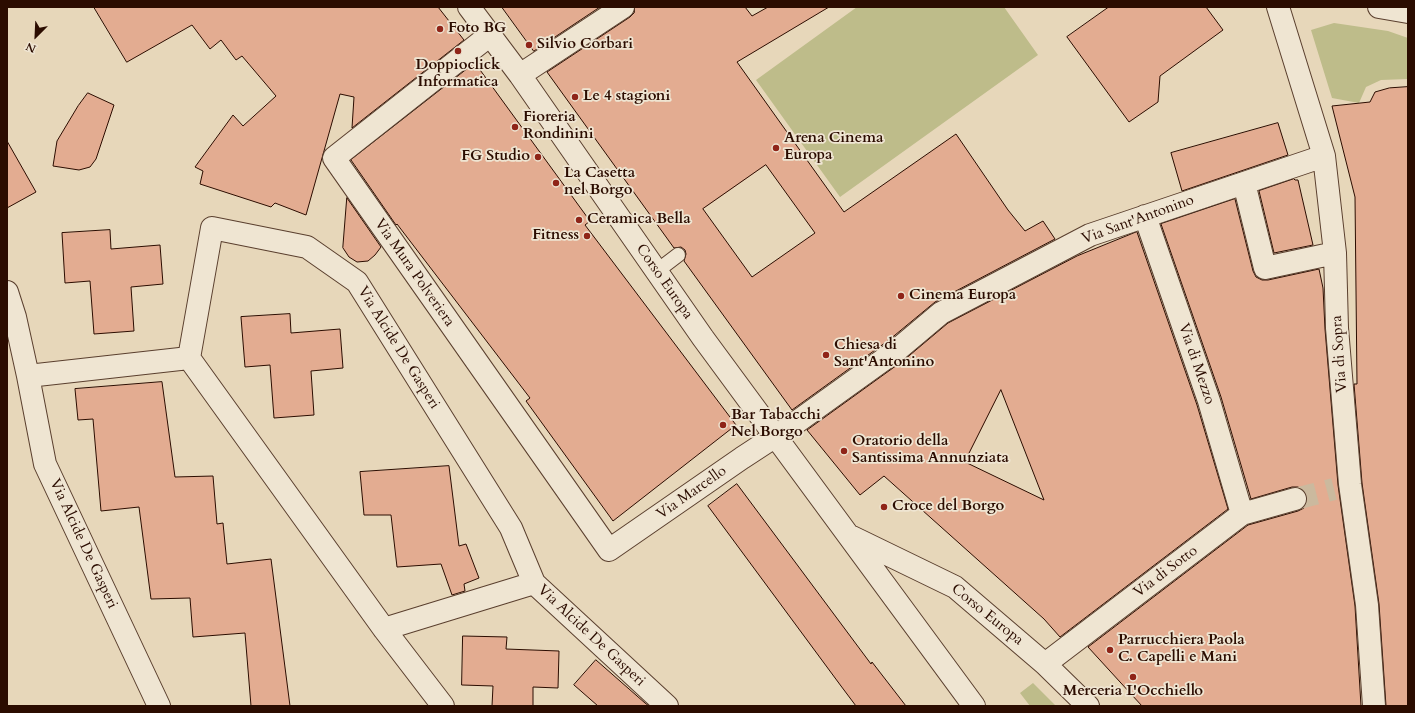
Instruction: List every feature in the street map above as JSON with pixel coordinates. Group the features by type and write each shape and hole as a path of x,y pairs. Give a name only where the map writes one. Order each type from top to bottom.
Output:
{"street":[{"name":"Corso Europa","path":"469,7 520,75 703,338 974,706"},
{"path":"520,75 623,7"},
{"name":"Via di Sopra","path":"1278,7 1324,156 1335,253 1342,486 1367,605 1374,706"},
{"path":"1380,7 1408,12"},
{"name":"Via Mura Polveriera","path":"490,35 334,158 609,550"},
{"name":"Via Sant'Antonino","path":"775,436 898,350 941,313 1090,235 1324,156"},
{"path":"1244,183 1265,268 1335,253"},
{"name":"Via di Mezzo","path":"1146,216 1209,401 1242,514"},
{"name":"Via Alcide De Gasperi","path":"189,358 212,228 307,247 357,282 511,528 534,583 666,706"},
{"name":"Via Alcide De Gasperi","path":"7,292 15,318 28,376 45,464 159,706"},
{"path":"28,376 189,358 384,630 442,706"},
{"name":"Via Marcello","path":"609,550 775,436"},
{"name":"Via di Sotto","path":"1046,664 1242,514 1295,499"},
{"name":"Corso Europa","path":"849,535 955,587 1046,664 1088,706"},
{"name":"Via Alcide De Gasperi","path":"384,630 534,583"}],"lane":[{"path":"657,272 678,255"}],"shaded area":[{"path":"857,7 1004,7 1038,55 840,197 756,80"},
{"path":"1334,23 1388,31 1408,38 1408,79 1381,80 1366,87 1359,103 1332,98 1311,30"},
{"path":"1033,683 1056,706 1030,706 1020,693"}],"building":[{"path":"94,7 438,7 464,40 352,128 354,97 340,94 306,215 275,203 271,207 200,184 203,171 195,167 233,115 243,126 276,96 242,56 236,60 221,40 210,49 192,25 127,62"},
{"path":"502,7 600,7 534,51"},
{"path":"635,7 745,7 752,16 768,7 829,7 737,62 844,212 956,134 1008,210 1025,231 1043,221 1055,239 935,302 889,340 792,410 684,261 686,254 685,250 681,247 674,248 547,72 634,13","holes":["766,165 815,233 752,277 703,209"]},
{"path":"1109,7 1206,7 1223,30 1160,76 1158,102 1129,122 1067,37"},
{"path":"475,63 590,221 585,225 736,425 613,521 526,401 530,398 397,224 396,225 351,160"},
{"path":"1408,87 1408,706 1386,706 1379,604 1362,483 1354,384 1357,384 1355,197 1332,106 1370,102 1375,92 1389,88"},
{"path":"88,93 114,105 96,159 90,167 79,170 53,166 57,141 78,106"},
{"path":"1278,123 1288,155 1182,191 1171,153"},
{"path":"7,141 36,192 7,208"},
{"path":"1294,179 1298,180 1313,245 1274,253 1259,191"},
{"path":"347,198 381,247 368,261 357,262 349,257 343,248"},
{"path":"1235,199 1253,271 1256,277 1262,280 1268,280 1319,269 1323,288 1338,485 1355,606 1361,706 1142,706 1088,647 1248,525 1298,511 1304,508 1307,502 1307,496 1304,490 1298,487 1292,487 1251,499 1221,397 1161,224"},
{"path":"110,230 111,249 160,245 163,284 131,287 134,331 94,334 90,281 65,283 62,233"},
{"path":"1137,232 1197,405 1228,509 1060,637 1044,619 884,476 860,495 807,430 904,360 948,323 1077,256","holes":["1001,390 1044,500 965,462"]},
{"path":"290,314 291,333 340,329 343,368 311,371 314,415 274,418 270,365 245,367 241,317"},
{"path":"162,382 175,477 213,476 217,524 223,523 227,564 271,559 290,706 251,706 245,633 193,637 190,598 151,599 139,507 101,511 93,419 78,420 75,389"},
{"path":"449,466 459,546 466,544 479,578 464,584 465,591 452,595 441,564 397,567 391,515 364,515 360,472"},
{"path":"737,484 871,664 872,662 906,706 856,706 708,506"},
{"path":"463,636 507,637 506,649 559,651 558,688 533,687 533,706 492,706 493,686 462,685"},
{"path":"596,660 649,706 598,706 574,685"}],"tunnel":[{"path":"1295,499 1334,489"}],"place":[{"name":"Foto BG","path":"440,29"},
{"name":"Silvio Corbari","path":"529,45"},
{"name":"Doppioclick Informatica","path":"458,51"},
{"name":"Le 4 stagioni","path":"575,97"},
{"name":"Fioreria Rondinini","path":"515,127"},
{"name":"Arena Cinema Europa","path":"776,148"},
{"name":"FG Studio","path":"538,157"},
{"name":"La Casetta nel Borgo","path":"556,183"},
{"name":"Ceramica Bella","path":"579,220"},
{"name":"Fitness","path":"587,236"},
{"name":"Cinema Europa","path":"901,296"},
{"name":"Chiesa di Sant'Antonino","path":"826,355"},
{"name":"Bar Tabacchi Nel Borgo","path":"723,425"},
{"name":"Oratorio della Santissima Annunziata","path":"844,451"},
{"name":"Croce del Borgo","path":"884,507"},
{"name":"Parrucchiera Paola C. Capelli e Mani","path":"1110,650"},
{"name":"Merceria L'Occhiello","path":"1133,677"}]}
